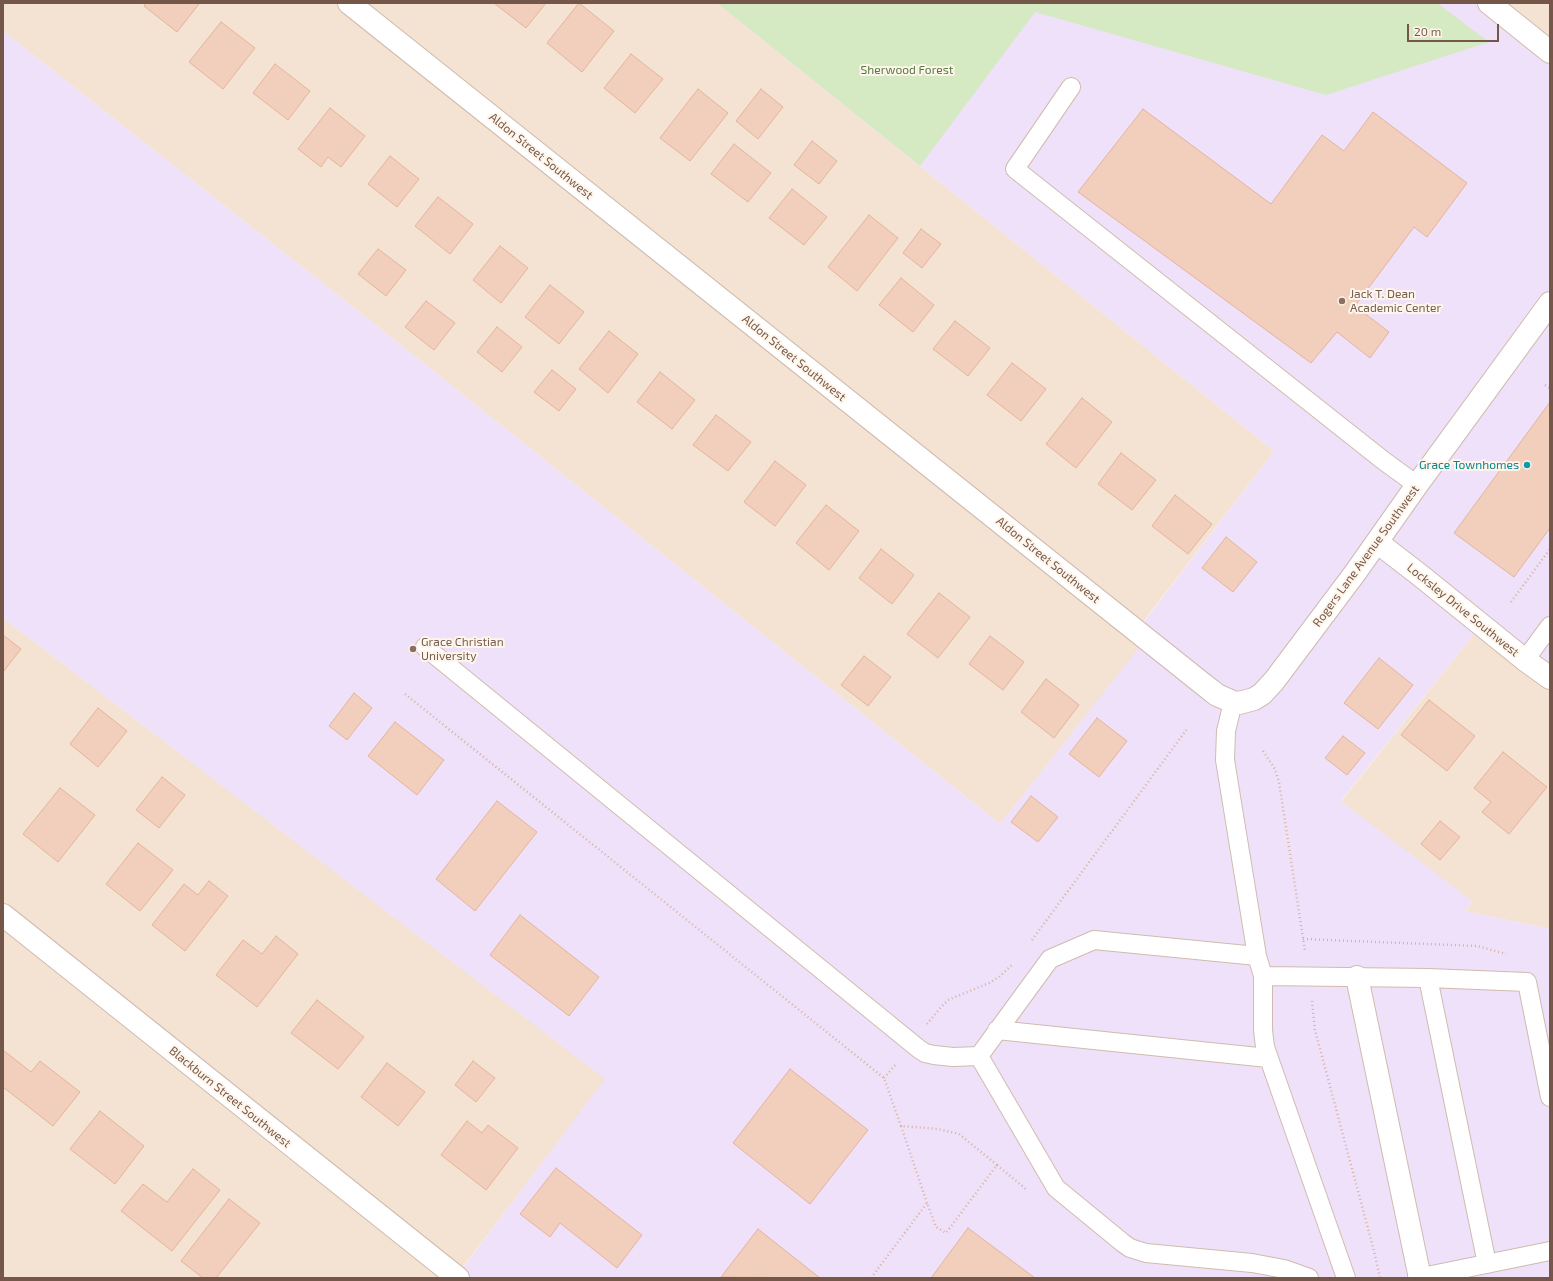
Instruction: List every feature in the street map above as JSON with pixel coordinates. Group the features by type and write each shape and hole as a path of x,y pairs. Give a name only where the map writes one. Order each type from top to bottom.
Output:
{"street":[{"name":"Aldon Street Southwest","path":"349,3 1217,695 1239,702"},
{"path":"1489,3 1550,52"},
{"name":"Rogers Lane Avenue Southwest","path":"1239,702 1254,699 1262,694 1274,681 1377,542 1416,485 1550,303"},
{"name":"Locksley Drive Southwest","path":"1377,542 1525,660 1550,678"},
{"name":"Blackburn Street Southwest","path":"3,915 458,1278"},
{"path":"1357,977 1418,1278"}],"lane":[{"path":"1071,87 1015,169 1416,485"},
{"path":"1525,660 1550,626"},
{"path":"425,647 912,1044 925,1053 934,1055 953,1057 979,1056"},
{"path":"1239,702 1226,731 1225,760 1257,956 1263,976 1263,1039 1268,1058 1346,1278"},
{"path":"979,1056 1050,960 1094,940 1257,956"},
{"path":"1263,976 1428,978 1527,982 1550,1097"},
{"path":"1428,978 1488,1264"},
{"path":"997,1030 1268,1058"},
{"path":"979,1056 1056,1188 1130,1248 1146,1253 1265,1265 1284,1269 1309,1278"},
{"path":"1418,1278 1550,1251"}],"path":[{"path":"1545,384 1550,388"},
{"path":"1512,602 1550,549"},
{"path":"405,694 884,1078 926,1203 936,1227 946,1233 997,1165"},
{"path":"1030,942 1187,729"},
{"path":"1263,751 1275,769 1279,782 1309,976 1315,1030 1380,1278"},
{"path":"1303,939 1477,946 1508,955"},
{"path":"884,1078 948,1000 990,983 1003,974 1016,960"},
{"path":"901,1126 932,1128 959,1134 1028,1191"},
{"path":"871,1278 926,1203"}],"shaded area":[{"path":"3,3 717,3 1274,451 1143,622 1147,639 1000,824 377,326 3,31"},
{"name":"Grace Christian University","path":"717,3 1490,3 1550,51 1550,678 1481,625 1341,801 1472,901 1465,911 1550,929 1550,1278 458,1278 456,1277 605,1079 3,618 3,31 377,326 1000,824 1146,639 1137,631 1274,451"},
{"path":"1490,3 1550,3 1550,51"},
{"path":"3,618 606,1079 456,1276 458,1278 3,1278"},
{"path":"1481,625 1550,678 1550,929 1465,911 1472,902 1341,802"}],"green space":[{"name":"Sherwood Forest","path":"717,3 1437,3 1489,42 1326,95 1035,12 920,166"}],"building":[{"path":"146,3 199,4 177,32 144,6"},
{"path":"494,3 546,3 526,28"},
{"path":"579,3 614,31 582,72 547,43"},
{"path":"221,22 255,48 223,89 189,62"},
{"path":"631,54 663,79 635,113 604,88"},
{"path":"275,64 310,91 288,120 253,93"},
{"path":"698,89 728,113 690,161 660,138"},
{"path":"761,89 783,107 758,139 736,121"},
{"path":"330,108 365,136 341,167 328,157 321,167 298,149"},
{"path":"1143,109 1271,204 1322,135 1344,151 1373,112 1467,183 1427,237 1414,227 1355,306 1389,332 1370,358 1337,332 1311,363 1078,192"},
{"path":"812,141 837,161 819,184 794,165"},
{"path":"734,144 771,173 748,202 711,174"},
{"path":"390,156 419,179 397,207 368,184"},
{"path":"792,189 827,217 804,245 769,218"},
{"path":"438,197 473,224 450,254 415,226"},
{"path":"869,215 898,238 857,291 828,267"},
{"path":"921,229 941,244 922,268 903,253"},
{"path":"500,246 528,268 501,303 473,280"},
{"path":"378,249 406,270 386,296 358,274"},
{"path":"901,278 934,305 913,332 879,305"},
{"path":"550,285 584,312 559,344 525,317"},
{"path":"426,301 455,323 434,350 405,327"},
{"path":"955,321 990,348 968,376 933,349"},
{"path":"497,327 522,347 502,372 477,352"},
{"path":"609,331 638,354 608,393 579,369"},
{"path":"1012,363 1046,389 1021,421 987,395"},
{"path":"552,370 576,389 559,411 534,392"},
{"path":"660,372 695,400 672,429 637,402"},
{"path":"1082,398 1112,422 1076,468 1046,444"},
{"name":"Grace Townhomes","path":"1550,402 1550,528 1514,577 1454,533"},
{"path":"716,415 751,442 728,471 693,445"},
{"path":"1121,453 1156,480 1132,510 1098,484"},
{"path":"775,461 806,485 775,526 744,502"},
{"path":"1175,495 1212,524 1188,554 1152,526"},
{"path":"826,505 859,531 829,570 796,543"},
{"path":"1226,537 1257,562 1233,592 1202,568"},
{"path":"881,549 914,575 892,604 859,578"},
{"path":"939,593 970,617 938,658 907,634"},
{"path":"3,635 21,649 3,672"},
{"path":"990,636 1024,662 1003,690 969,664"},
{"path":"864,656 891,677 868,706 841,685"},
{"path":"1379,658 1413,685 1378,729 1344,703"},
{"path":"1046,679 1079,705 1054,738 1021,712"},
{"path":"354,693 372,708 347,740 329,726"},
{"path":"1429,700 1475,736 1447,771 1401,735"},
{"path":"98,708 127,731 98,767 70,744"},
{"path":"1097,718 1127,741 1099,777 1069,754"},
{"path":"395,722 444,760 417,795 368,756"},
{"path":"1343,736 1365,753 1347,775 1325,758"},
{"path":"1503,752 1547,787 1509,834 1482,812 1491,802 1474,788"},
{"path":"162,777 185,795 159,828 136,810"},
{"path":"60,788 95,815 58,862 23,834"},
{"path":"1031,796 1058,817 1038,842 1011,822"},
{"path":"497,801 537,832 475,911 436,879"},
{"path":"1440,821 1460,837 1440,860 1421,844"},
{"path":"138,843 173,870 140,911 106,884"},
{"path":"209,881 228,896 185,951 152,925 184,884 198,895"},
{"path":"520,915 599,977 569,1016 490,955"},
{"path":"276,936 298,954 257,1007 216,975 243,940 262,954"},
{"path":"317,1000 364,1037 338,1069 291,1033"},
{"path":"3,1050 31,1072 40,1061 80,1092 53,1126 3,1087"},
{"path":"473,1061 495,1078 476,1102 455,1085"},
{"path":"387,1063 425,1092 398,1126 361,1097"},
{"path":"790,1069 868,1130 810,1204 733,1143"},
{"path":"100,1111 144,1146 115,1184 70,1149"},
{"path":"467,1121 482,1133 488,1125 518,1148 486,1190 441,1155"},
{"path":"556,1168 642,1235 617,1268 560,1223 550,1237 520,1214"},
{"path":"193,1169 220,1190 172,1251 121,1211 143,1184 167,1202"},
{"path":"229,1199 260,1223 216,1278 203,1278 181,1261"},
{"path":"968,1228 1035,1278 931,1278"},
{"path":"758,1229 820,1278 721,1277"}],"place":[{"name":"Jack T. Dean Academic Center","path":"1342,301"},
{"name":"Grace Townhomes","path":"1527,465"},
{"name":"Grace Christian University","path":"413,649"}]}
